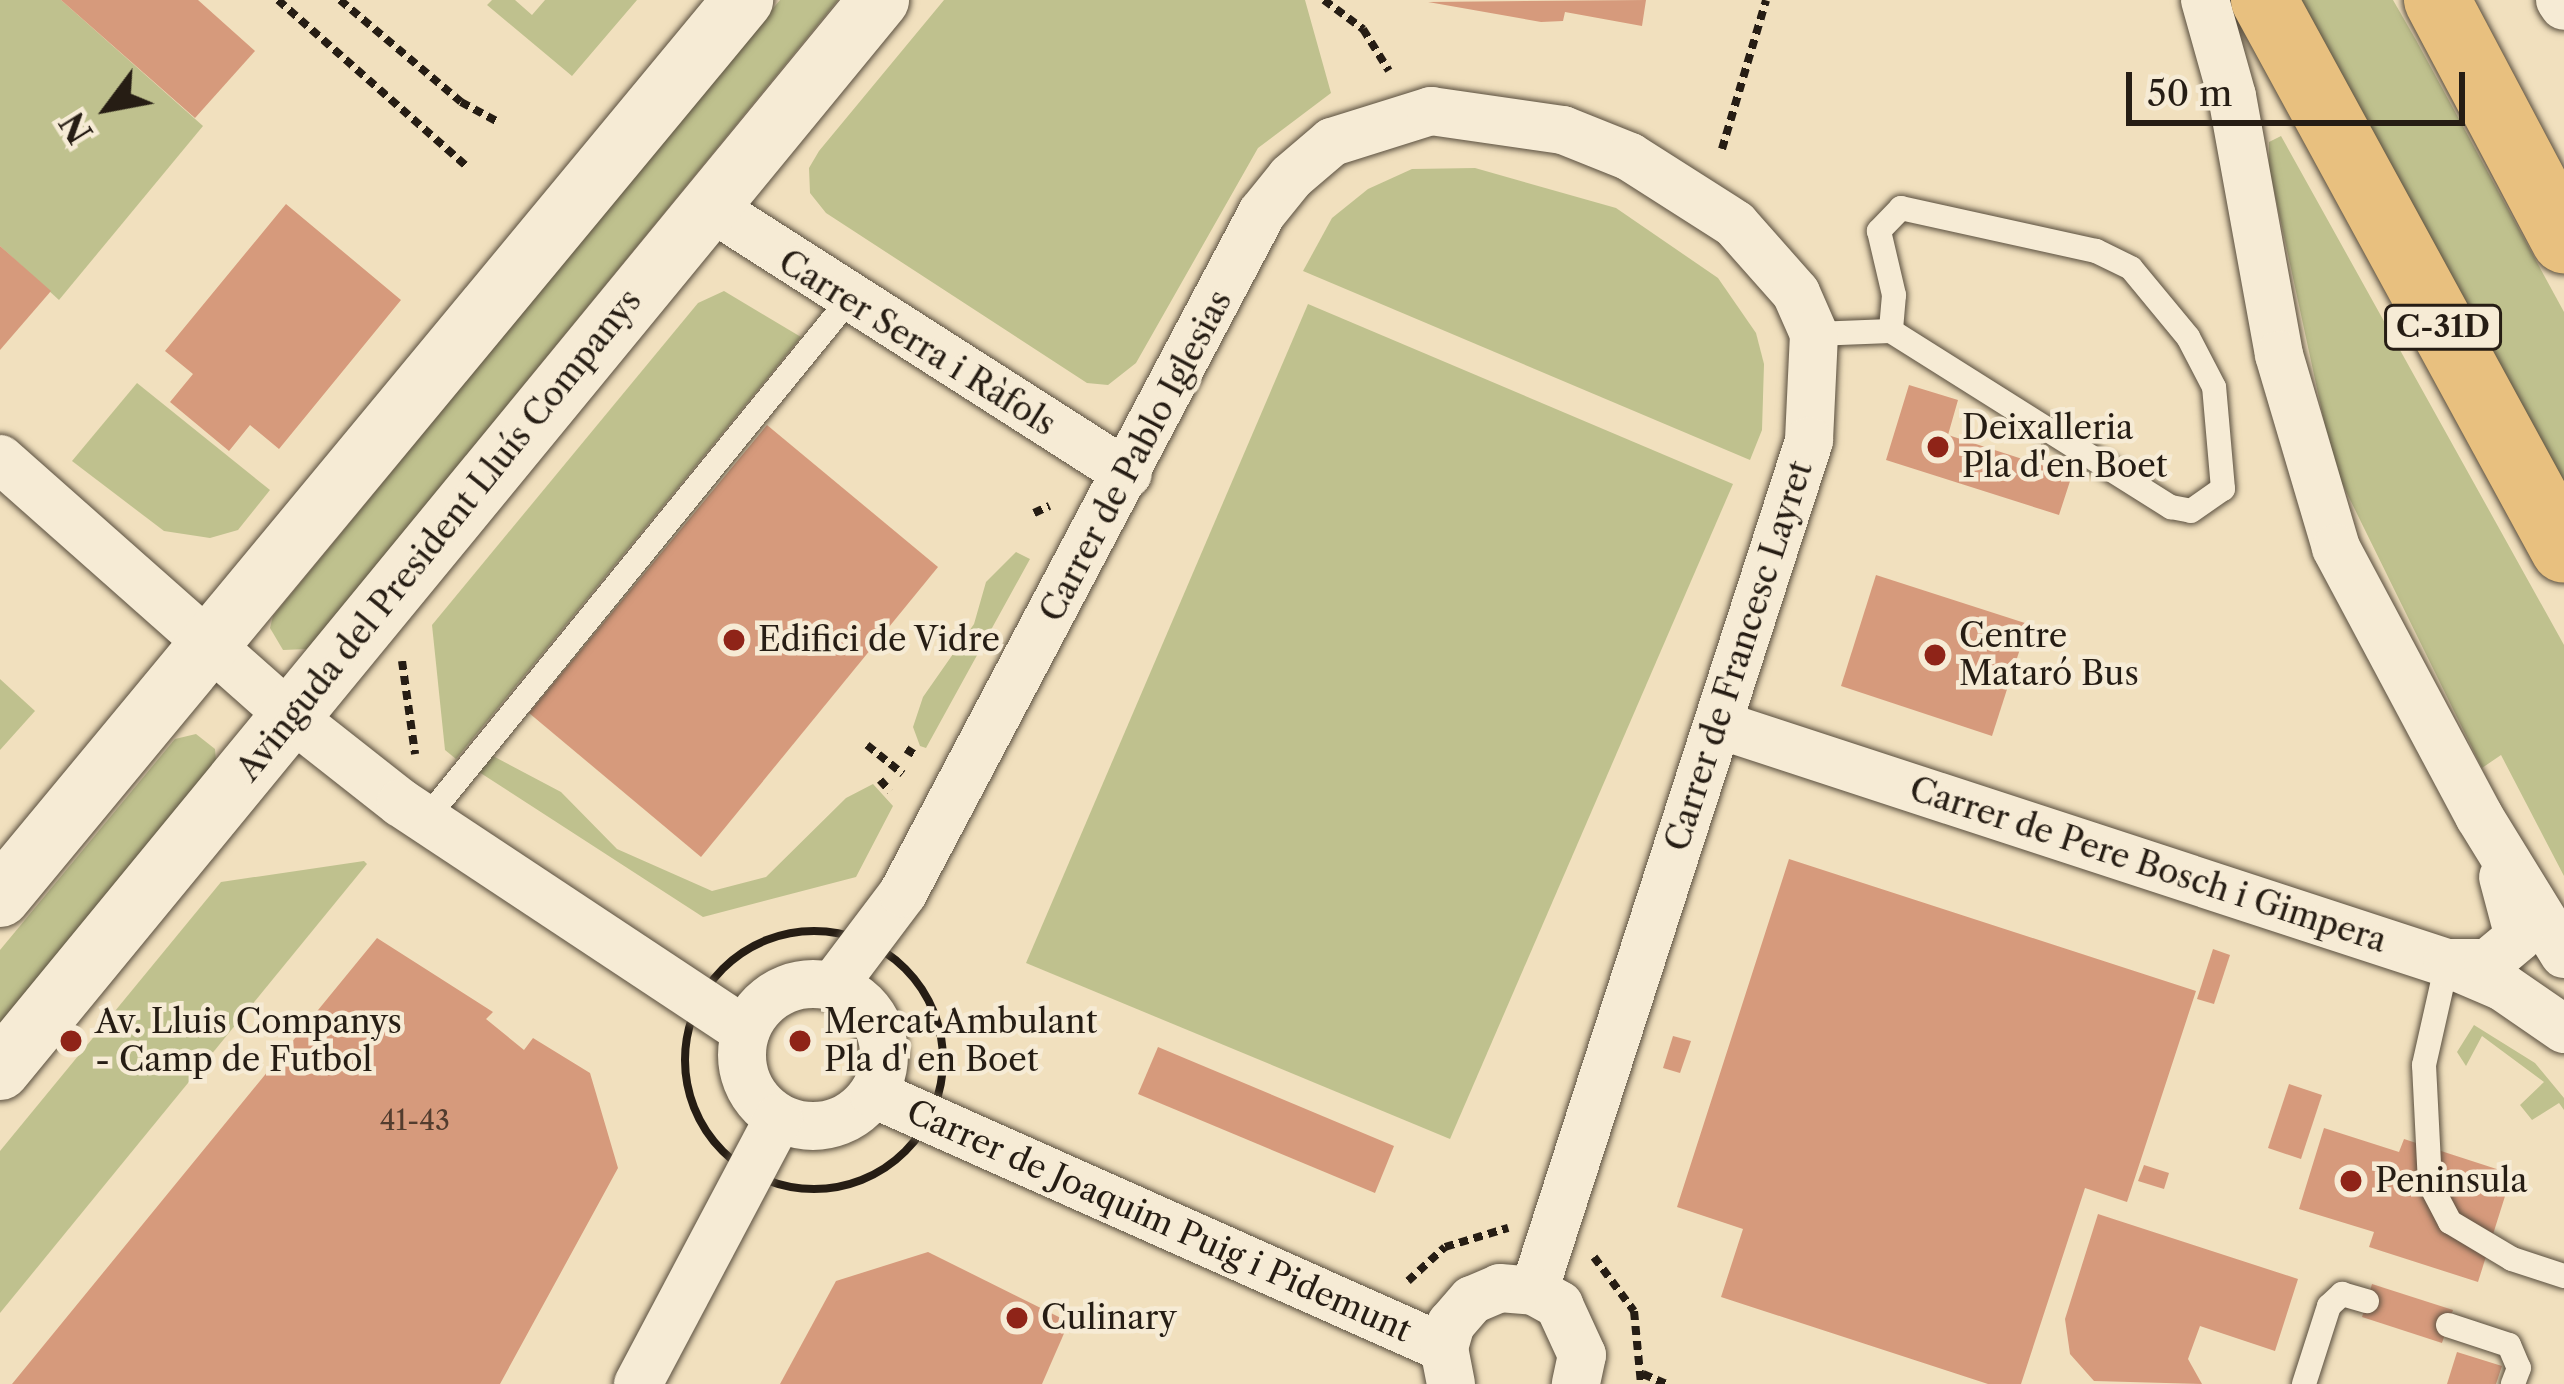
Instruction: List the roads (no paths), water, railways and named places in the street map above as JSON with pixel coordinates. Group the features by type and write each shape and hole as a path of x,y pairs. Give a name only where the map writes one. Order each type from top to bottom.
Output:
{"highway":[{"name":"C-31D","path":"2264,0 2564,550"},
{"path":"2448,19 2564,239"}],"street":[{"path":"0,897 743,0"},
{"name":"Avinguda del President Lluís Companys","path":"0,1070 879,0"},
{"path":"2206,0 2309,473 2336,548 2479,816 2564,954"},
{"name":"Carrer de Pablo Iglesias","path":"833,986 903,893 1129,474 1262,213 1332,142 1431,111 1563,130 1630,157 1735,224 1768,254 1814,334"},
{"name":"Carrer Serra i Ràfols","path":"710,206 848,301 1129,474"},
{"name":"Carrer de Francesc Layret","path":"1534,1291 1562,1185 1720,724 1809,441 1814,334"},
{"path":"0,459 289,715 425,820 745,1031"},
{"name":"Carrer de Pere Bosch i Gimpera","path":"1720,724 2447,963 2503,987 2564,1029"},
{"path":"2447,963 2488,963 2519,937 2479,816"},
{"path":"833,986 862,1002 881,1030 885,1063 874,1094 832,1125 779,1118 746,1081 745,1031 780,991 833,986"},
{"name":"Carrer de Joaquim Puig i Pidemunt","path":"874,1094 1447,1366"},
{"path":"638,1384 779,1118"},
{"path":"1447,1366 1472,1300 1500,1288 1534,1291 1576,1328 1577,1384"}],"lane":[{"path":"1814,334 1891,331 2171,507 2191,511 2223,489 2214,387 2188,337 2131,268 2096,251 1901,208 1880,231 1894,296 1891,331"},
{"path":"425,820 848,301"},
{"path":"2447,963 2424,1065 2430,1184 2450,1222 2512,1259 2564,1276"},
{"path":"2304,1384 2329,1306 2342,1294 2366,1300"},
{"path":"2448,1325 2509,1345 2518,1368 2513,1384"}],"place":[{"name":"Deixalleria Pla d'en Boet","path":"1938,447"},
{"name":"Edifici de Vidre","path":"734,640"},
{"name":"Centre Mataró Bus","path":"1935,655"},
{"name":"Av. Lluis Companys - Camp de Futbol","path":"71,1041"},
{"name":"Mercat Ambulant Pla d' en Boet","path":"800,1041"},
{"name":"Peninsula","path":"2351,1181"},
{"name":"Culinary","path":"1017,1318"}]}
